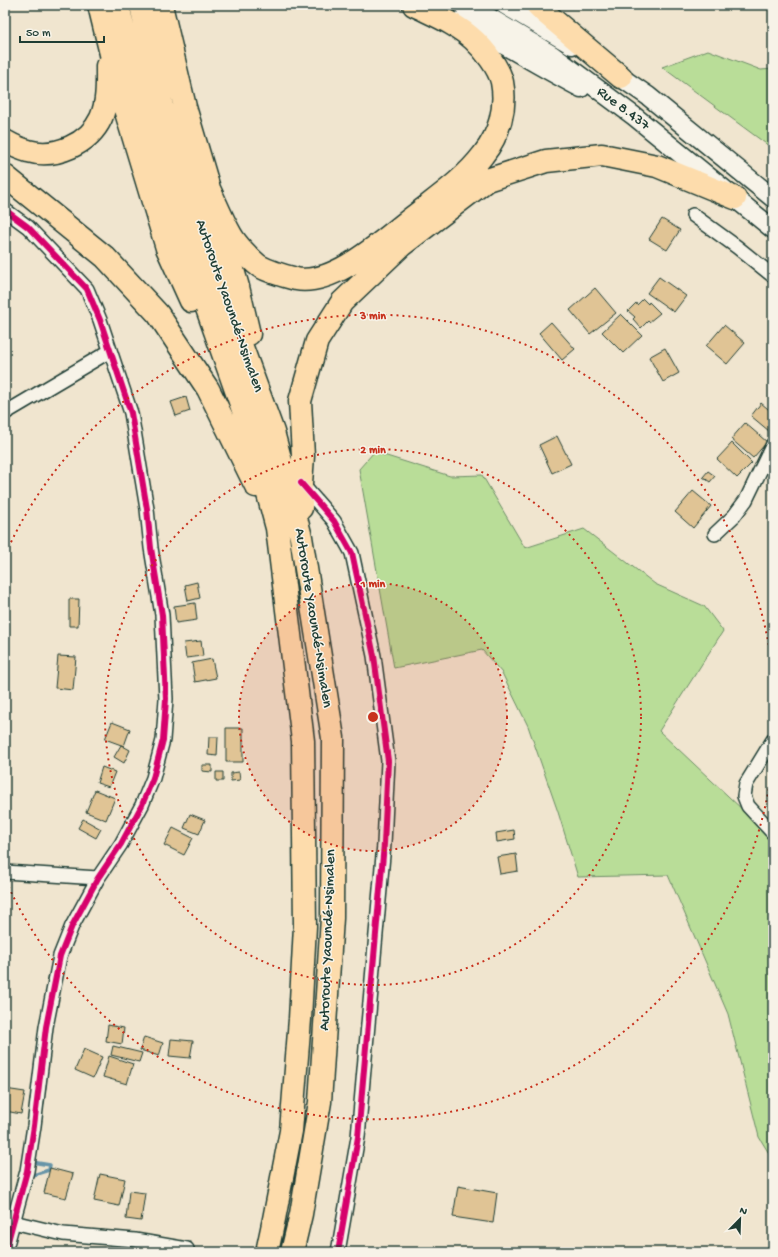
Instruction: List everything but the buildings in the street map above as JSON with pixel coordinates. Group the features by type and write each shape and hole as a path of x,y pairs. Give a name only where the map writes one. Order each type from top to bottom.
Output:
{"highway":[{"name":"Autoroute Yaoundé-Nsimalen","path":"141,5 162,106 221,290 263,435 277,528 303,741 305,926 300,1019 291,1131 267,1252"},
{"path":"161,5 185,107 238,287 263,435"},
{"path":"210,191 231,236 259,265 277,274 298,279 318,278 338,271 359,259 464,177 484,155 496,135 504,110 502,81 489,57 473,39 449,23 414,5"},
{"path":"537,5 621,77"},
{"name":"Autoroute Yaoundé-Nsimalen","path":"106,8 136,83 182,238 263,435 301,537 333,738 332,918 320,1102 301,1214 292,1252"},
{"path":"5,141 28,151 48,154 71,147 89,134 101,118 106,100 106,8"},
{"path":"301,537 301,483 303,456 300,401 317,341 342,302 402,244 487,180 546,161 602,155 657,166 735,198"},
{"path":"5,176 105,257 158,314 208,389 277,528"}],"main road":[{"path":"425,5 489,36 544,68 634,116"},
{"name":"Rue 8.437","path":"463,5 487,16 552,55 634,116 773,229"},
{"name":"Rue 8.437","path":"505,5 564,40 648,96 773,198"}],"street":[{"path":"5,210 28,227 87,289 100,320 131,413 140,462 162,615 166,699 163,740 153,778 142,805 121,844 98,878 72,926 60,956 46,1027 27,1171 22,1192 8,1222 5,1252"},
{"path":"693,215 737,247 773,276"},
{"path":"5,412 110,351"},
{"path":"715,534 734,516 746,500 773,444"},
{"path":"301,483 334,520 352,553 374,656 388,760 383,852 358,1137 338,1252"},
{"path":"773,740 746,784 744,796 748,806 773,832"},
{"path":"5,872 98,878"},
{"path":"8,1222 63,1234 135,1240 188,1248"}],"green space":[{"path":"708,50 761,70 773,69 773,149 662,67"},
{"path":"374,452 450,476 482,475 525,548 584,529 655,584 704,606 723,631 659,731 762,828 773,823 773,1160 759,1137 728,1014 668,875 578,877 558,812 528,726 502,673 482,650 394,668 359,469"}],"waterway":[{"path":"32,1162 50,1165 49,1170 30,1176 29,1174 32,1162"}],"cycle path":[{"path":"5,210 28,227 87,289 100,320 131,413 147,509 151,548 162,615 166,699 163,740 153,778 142,805 121,844 98,878 72,926 60,956 46,1027 27,1171 5,1252"},
{"path":"301,483 334,521 352,553 374,656 388,761 384,844 358,1137 338,1252"}]}
